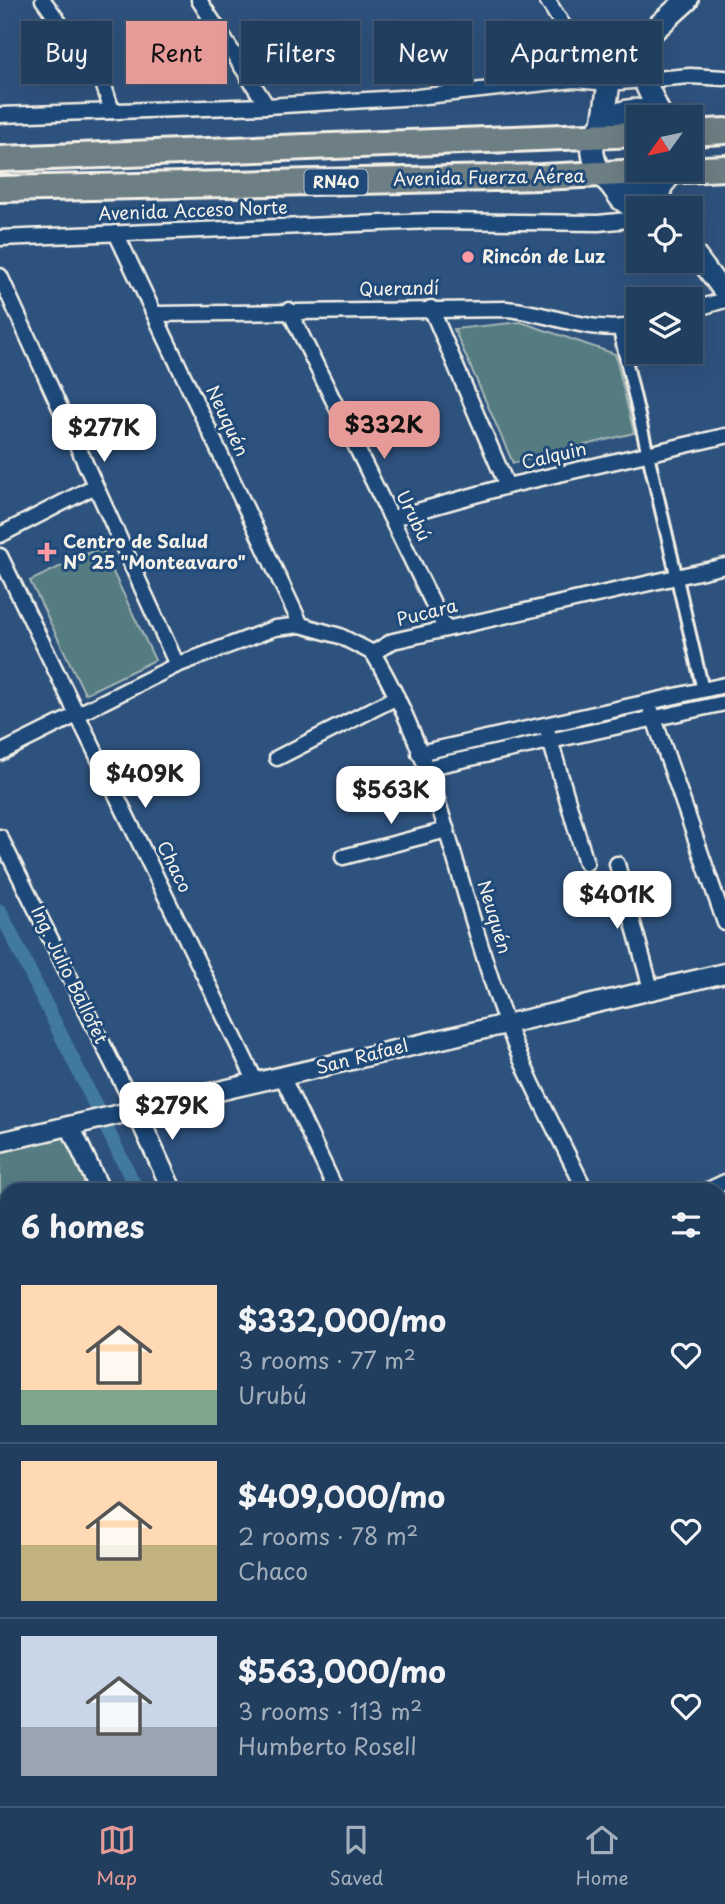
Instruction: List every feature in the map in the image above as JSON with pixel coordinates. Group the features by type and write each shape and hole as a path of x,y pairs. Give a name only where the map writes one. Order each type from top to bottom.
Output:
{"highway":[{"name":"Avenida Fuerza Aérea","path":"0,159 599,130 626,133"},
{"path":"704,132 725,131"},
{"name":"Avenida Fuerza Aérea","path":"0,189 610,187 663,191 725,168"}],"main road":[{"path":"662,23 687,0"},
{"path":"609,84 593,149 610,187"},
{"path":"646,84 654,105"},
{"path":"599,130 626,111"}],"street":[{"path":"43,0 103,83 112,111"},
{"path":"199,0 267,106"},
{"path":"547,0 560,21"},
{"path":"662,80 690,76 725,78"},
{"path":"0,115 267,106 416,97 537,84"},
{"path":"610,187 626,204"},
{"path":"598,223 612,215 610,187"},
{"name":"Avenida Acceso Norte","path":"0,237 432,221 598,223 626,219"},
{"name":"Neuquén","path":"116,233 301,625"},
{"path":"703,264 725,294"},
{"path":"0,276 177,665"},
{"path":"703,306 725,300"},
{"path":"431,308 507,486"},
{"name":"Querandí","path":"156,314 431,308 533,311 619,330 626,328"},
{"name":"Urubú","path":"289,310 445,628"},
{"path":"619,330 703,690"},
{"name":"Calquin","path":"393,518 507,486 725,436"},
{"path":"0,535 95,486"},
{"name":"Chaco","path":"0,556 79,712 256,1082"},
{"name":"Pucara","path":"373,653 393,640 725,566"},
{"path":"0,753 177,665 252,635 301,625 340,636 373,653"},
{"name":"Neuquén","path":"373,653 397,697 425,768 447,830 506,1023 582,1183"},
{"path":"419,753 725,685"},
{"path":"277,758 397,697"},
{"path":"648,702 725,923"},
{"path":"425,768 725,703"},
{"path":"546,725 586,863"},
{"path":"344,857 447,830"},
{"name":"Ing. Julio Ballofet","path":"0,837 130,1112 168,1183"},
{"path":"617,864 651,989"},
{"name":"San Rafael","path":"0,1142 725,973"},
{"path":"282,1076 334,1183"},
{"path":"76,1124 94,1183"}],"green space":[{"path":"521,322 615,354 634,433 513,463 454,329"},
{"path":"101,547 155,660 85,694 30,581"},
{"path":"64,1135 85,1183 0,1183 0,1152"}],"waterway":[{"path":"0,911 134,1183"}],"place":[{"name":"Rincón de Luz","path":"468,257"},
{"name":"Centro de Salud Nº 25 \"Monteavaro\"","path":"47,552"}]}
